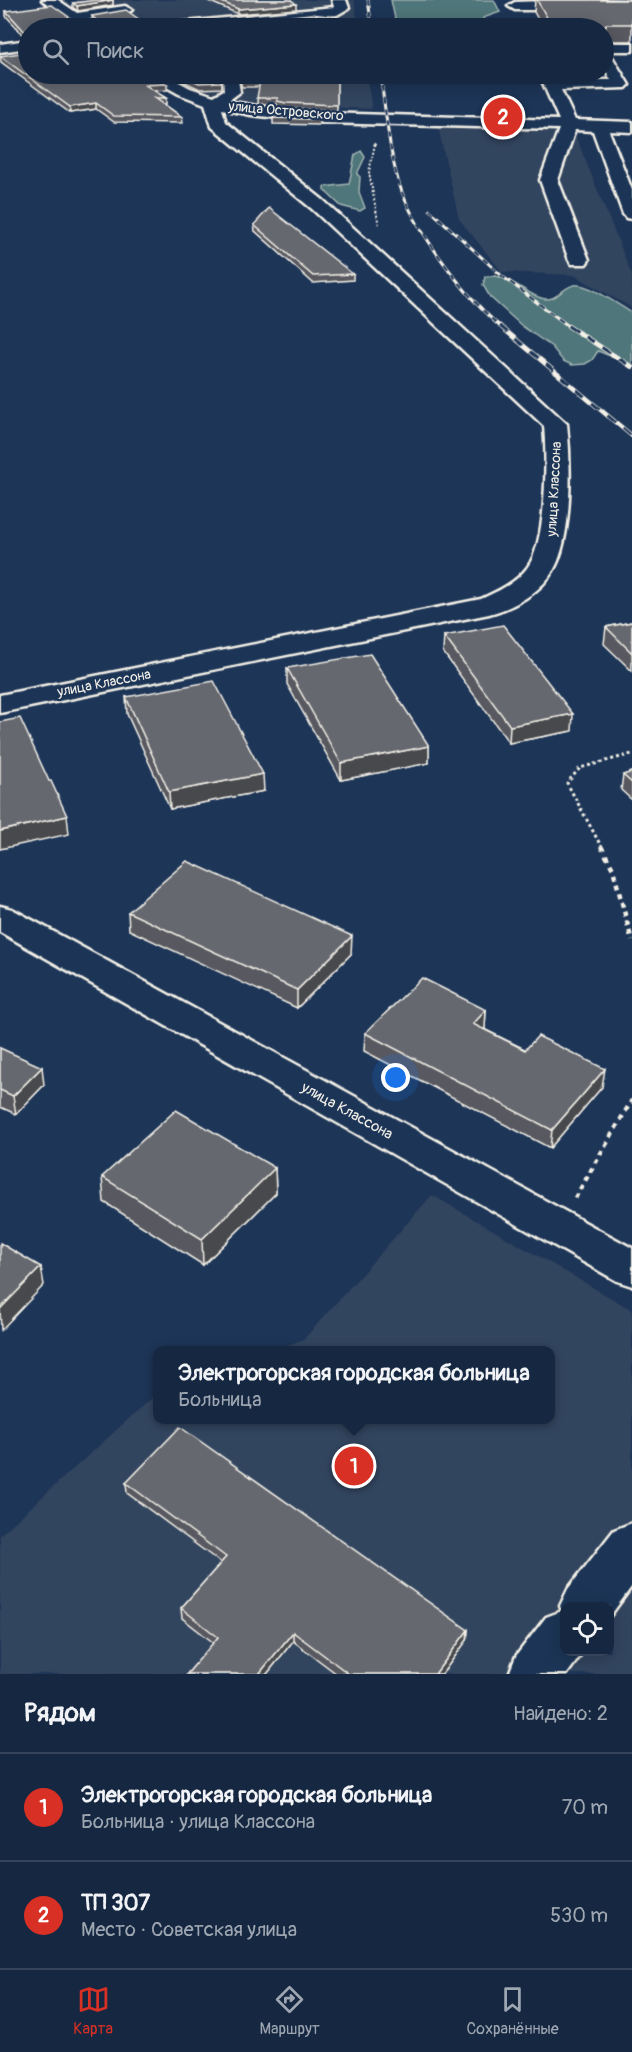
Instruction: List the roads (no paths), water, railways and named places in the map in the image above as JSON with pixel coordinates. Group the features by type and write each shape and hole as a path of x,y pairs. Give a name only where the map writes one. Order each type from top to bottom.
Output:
{"street":[{"path":"49,0 74,18 125,10"},
{"path":"264,17 337,11 342,8 339,0"},
{"path":"520,18 513,3 564,6 580,1 617,2 628,4 632,10"},
{"path":"0,48 18,45"},
{"path":"614,47 632,47"},
{"path":"609,84 621,85 614,73"},
{"name":"улица Островского","path":"169,84 213,103 243,110 376,118 632,127"},
{"path":"213,103 232,92 231,84"},
{"path":"550,84 569,125 549,180 579,260"},
{"name":"улица Классона","path":"0,704 489,606 524,589 542,567 551,547 558,443 555,424 317,204 218,124 213,103"},
{"path":"599,126 632,214"},
{"name":"улица Классона","path":"0,917 632,1269"},
{"path":"589,1602 632,1546"},
{"path":"535,1674 560,1640"}],"railway":[{"path":"368,0 371,18"},
{"path":"381,84 394,164 409,208 431,245 459,283 502,328"},
{"path":"430,210 502,276 570,327"},
{"path":"500,326 632,436"},
{"path":"570,327 632,367"}],"place":[{"name":"ТП 307","path":"503,117"},
{"name":"Электрогорская городская больница","path":"354,1466"}]}
